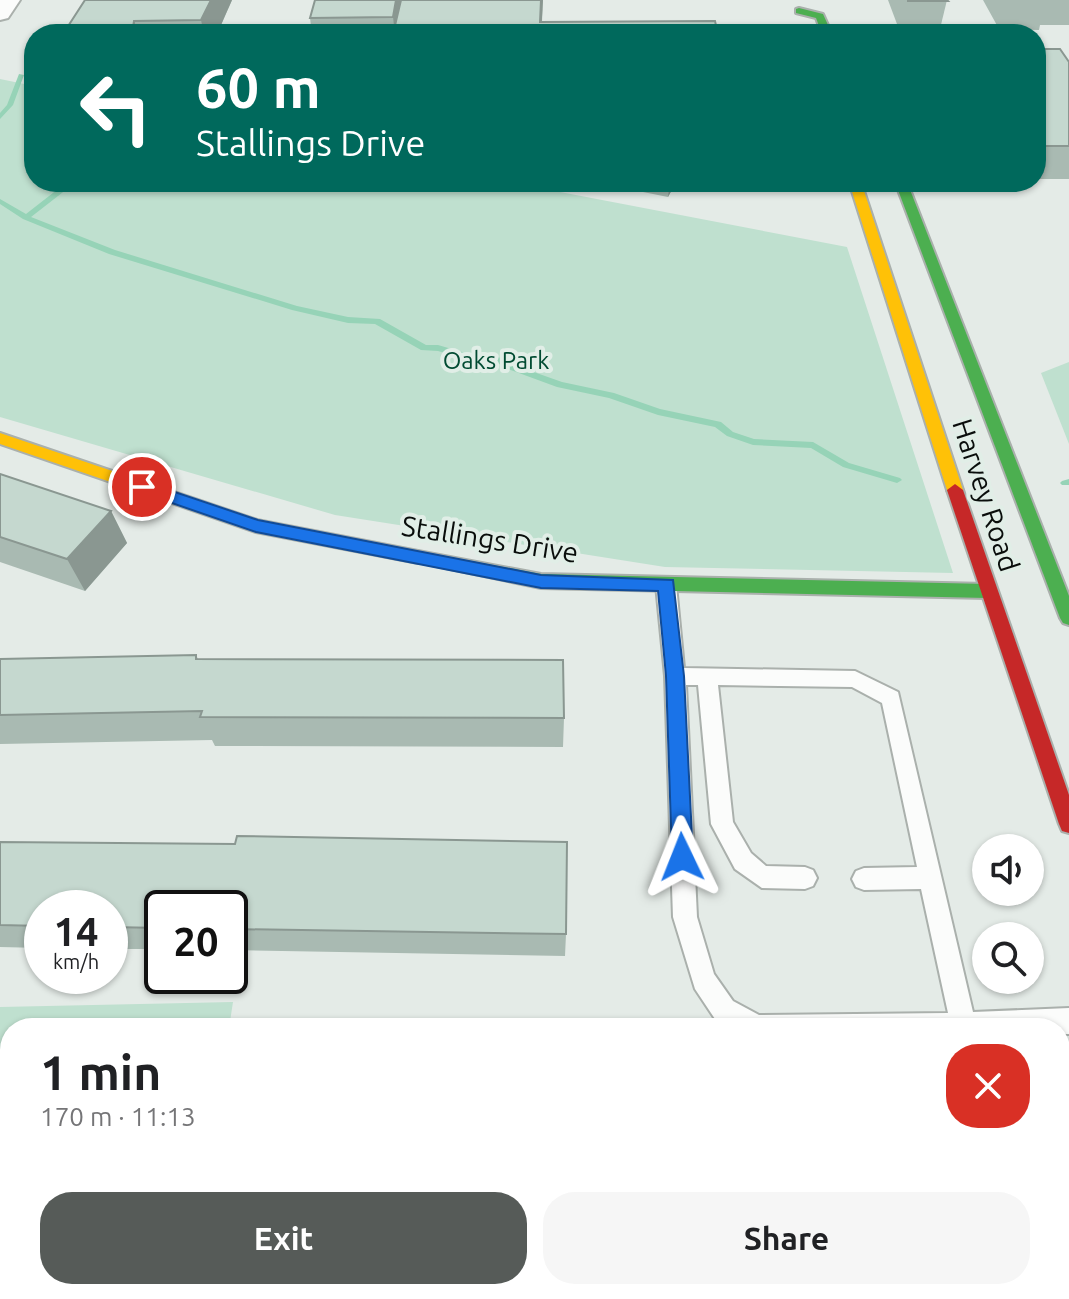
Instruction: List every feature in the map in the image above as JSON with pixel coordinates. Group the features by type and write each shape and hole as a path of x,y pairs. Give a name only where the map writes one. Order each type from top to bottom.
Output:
{"main road":[{"path":"832,0 841,24"},
{"path":"797,5 820,16 823,24"},
{"name":"Harvey Road","path":"858,192 987,591 1069,824"},
{"name":"Harvey Road","path":"904,192 944,320 1069,618"},
{"path":"869,223 890,239"},
{"name":"Stallings Drive","path":"0,438 256,526 541,581 987,591"}],"street":[{"path":"0,13 9,0"}],"lane":[{"path":"666,585 675,676 685,917 704,980 724,1010 739,1018"},
{"path":"675,676 855,679 891,698 961,1018"},
{"path":"707,677 722,824 743,861 762,877 805,878"},
{"path":"864,879 931,878"}],"green space":[{"name":"Oaks Park","path":"0,79 24,84 24,192 560,192 847,247 953,573 665,567 335,515 0,417"},
{"path":"1069,362 1069,444 1041,373"},
{"path":"233,1002 231,1018 0,1018 0,1007"}],"building":[{"path":"85,0 211,0 201,20 69,24"},
{"path":"315,0 396,0 393,17 310,18"},
{"path":"401,0 541,0 540,22 715,21 716,24 395,24"},
{"path":"1046,49 1060,49 1069,62 1069,146 1046,146"},
{"path":"0,474 111,511 67,559 0,537"},
{"path":"196,655 196,659 563,660 564,718 200,717 202,711 0,715 0,659"},
{"path":"237,836 567,842 566,934 248,929 248,890 144,890 144,928 128,927 128,890 24,890 24,926 0,925 0,842 235,844"}],"waterway":[{"path":"0,117 10,105 21,75"},
{"path":"26,217 59,192"},
{"path":"0,201 26,217"},
{"path":"26,217 112,252 295,308 348,320 377,321 424,348 500,360 508,366 560,385 611,395 658,412 718,424 730,434 753,442 813,445 846,465 897,480"},
{"path":"1065,483 1069,482"}],"traffic: fast":[{"path":"799,11 820,16 823,24"},
{"path":"905,192 1069,618"},
{"path":"418,557 541,581 987,591"}],"traffic: slow":[{"path":"858,192 955,490"},
{"path":"0,438 256,526 418,557"}],"traffic: jam":[{"path":"955,490 1069,824"}],"route":[{"path":"142,487 256,526 541,581 666,585 675,676 682,857"}]}
